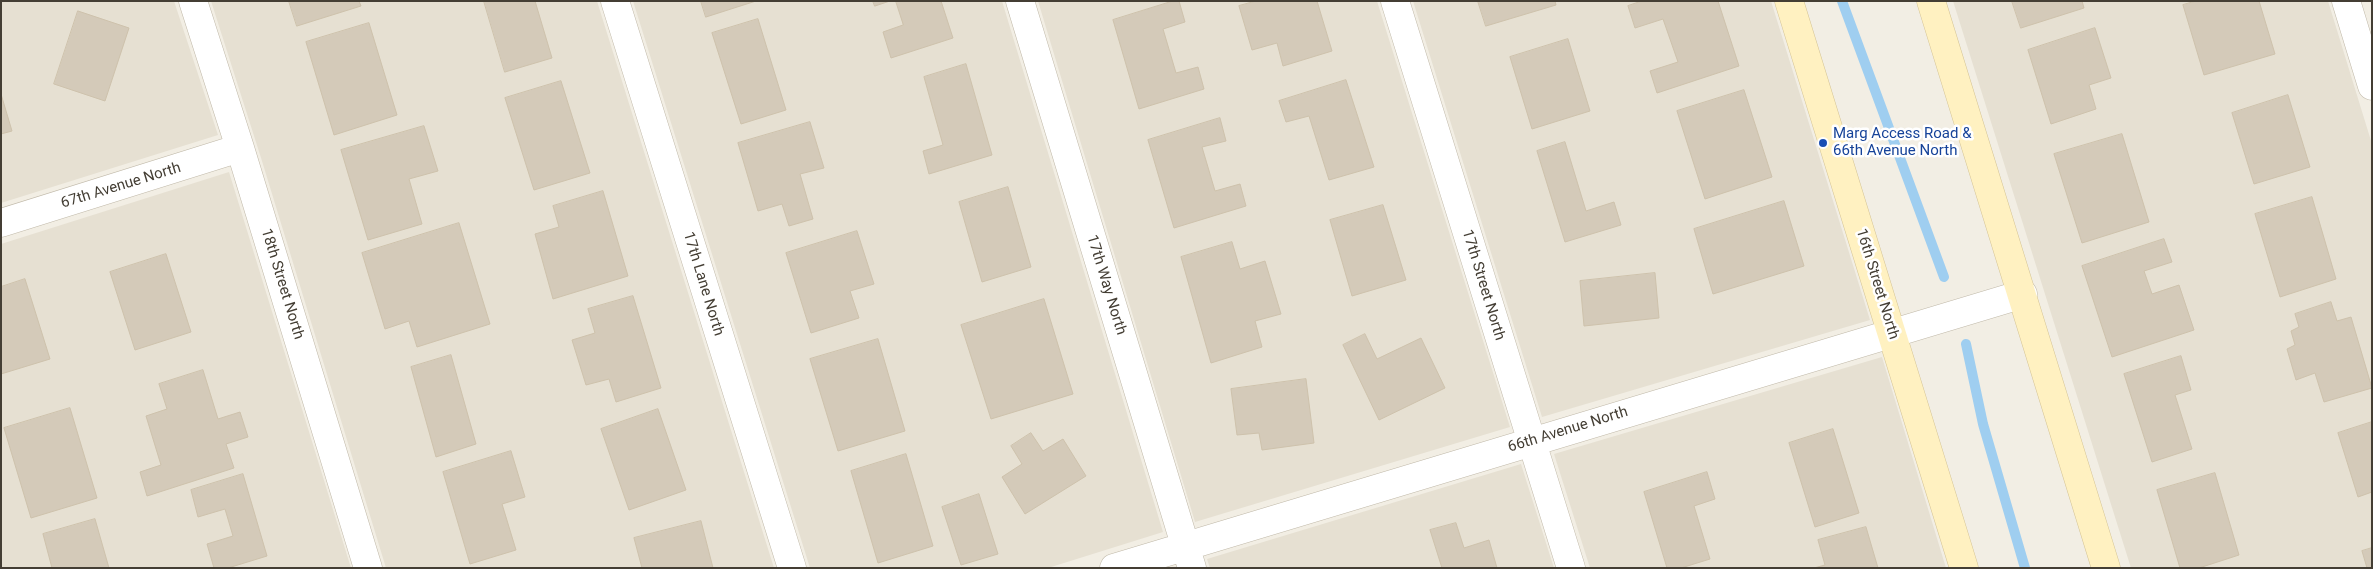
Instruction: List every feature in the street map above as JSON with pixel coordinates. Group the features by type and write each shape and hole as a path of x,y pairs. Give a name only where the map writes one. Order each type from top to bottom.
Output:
{"street":[{"name":"18th Street North","path":"193,1 240,148 368,568"},
{"name":"17th Lane North","path":"615,1 792,568"},
{"name":"17th Way North","path":"1020,1 1188,557"},
{"name":"17th Street North","path":"1395,1 1571,568"},
{"name":"16th Street North","path":"1789,1 1964,568"},
{"path":"1931,1 2106,568"},
{"path":"2346,1 2372,86"},
{"name":"67th Avenue North","path":"1,223 240,148"},
{"name":"66th Avenue North","path":"1114,568 1188,557 1532,441 2023,294"}],"shaded area":[{"path":"1,1 174,1 218,135 1,203"},
{"path":"211,1 597,1 774,568 386,568 262,161"},
{"path":"633,1 1002,1 1163,532 1048,568 810,568"},
{"path":"1038,1 1377,1 1510,427 1195,522"},
{"path":"1413,1 1771,1 1870,320 1542,417"},
{"path":"1953,1 2328,1 2372,144 2372,568 2131,568"},
{"path":"229,172 351,568 1,568 1,244"},
{"path":"1882,357 1946,568 1590,568 1554,454"},
{"path":"1521,464 1554,568 1210,568 1207,559"}],"building":[{"path":"289,1 359,1 361,6 297,26"},
{"path":"484,1 535,1 552,58 505,72"},
{"path":"701,1 756,1 706,17"},
{"path":"873,1 890,1 875,6"},
{"path":"896,1 941,1 953,38 891,58 883,32 903,25"},
{"path":"1173,1 1179,1 1185,22 1163,29 1176,73 1198,67 1204,89 1139,109 1113,20"},
{"path":"1256,1 1317,1 1332,51 1283,66 1277,43 1252,50 1239,6"},
{"path":"1478,1 1555,1 1556,5 1486,26"},
{"path":"1642,1 1718,1 1739,66 1657,93 1650,71 1678,62 1663,19 1635,28 1628,6"},
{"path":"2012,1 2082,1 2084,8 2021,28"},
{"path":"2196,1 2259,1 2275,54 2204,75 2183,5"},
{"path":"78,11 129,28 105,101 54,84"},
{"path":"758,19 786,110 741,124 712,33"},
{"path":"369,23 397,115 334,135 306,42"},
{"path":"2095,28 2111,78 2089,85 2096,109 2051,124 2028,50"},
{"path":"1568,39 1590,111 1532,129 1510,57"},
{"path":"966,64 992,155 929,174 923,151 943,145 924,77"},
{"path":"1346,80 1374,167 1329,180 1309,116 1286,122 1279,101"},
{"path":"561,81 590,173 534,190 505,98"},
{"path":"1744,90 1772,177 1705,199 1677,111"},
{"path":"1,94 12,131 1,134"},
{"path":"2288,95 2310,167 2254,184 2232,113"},
{"path":"1220,118 1226,141 1202,147 1215,191 1240,184 1246,206 1174,228 1148,140"},
{"path":"810,122 824,168 800,174 813,219 789,226 782,204 758,211 738,143"},
{"path":"424,126 438,171 409,179 422,224 368,240 341,150"},
{"path":"2122,134 2149,222 2082,243 2054,154"},
{"path":"1565,142 1586,211 1614,202 1621,225 1565,242 1537,151"},
{"path":"1008,187 1031,267 982,282 959,202"},
{"path":"603,191 628,276 553,299 535,234 559,227 553,206"},
{"path":"2312,197 2336,279 2280,297 2255,214"},
{"path":"1784,201 1804,266 1713,294 1694,229"},
{"path":"1383,205 1406,280 1352,296 1330,220"},
{"path":"459,223 490,324 417,347 409,321 385,329 362,253"},
{"path":"857,231 874,284 850,291 859,318 811,333 786,253"},
{"path":"2164,239 2172,262 2144,271 2152,294 2179,285 2194,330 2112,357 2082,266"},
{"path":"1232,242 1240,269 1265,261 1281,314 1255,321 1262,347 1211,363 1181,257"},
{"path":"166,254 191,332 135,350 110,272"},
{"path":"1655,273 1659,318 1584,326 1580,281"},
{"path":"25,279 50,359 1,374 1,287"},
{"path":"633,296 661,388 616,402 609,379 586,385 572,340 595,333 588,309"},
{"path":"1044,299 1073,394 991,419 961,325"},
{"path":"2331,302 2337,321 2351,317 2372,388 2324,402 2315,373 2296,380 2287,349 2295,345 2291,331 2299,327 2295,314"},
{"path":"1365,334 1377,359 1421,338 1445,388 1379,420 1343,345"},
{"path":"878,339 905,431 838,451 810,359"},
{"path":"451,355 476,444 436,457 411,367"},
{"path":"2181,356 2191,390 2175,395 2192,449 2152,462 2124,374"},
{"path":"203,370 218,419 240,412 248,437 226,444 234,468 147,496 140,472 161,465 146,416 167,409 159,384"},
{"path":"1306,379 1314,443 1262,450 1259,433 1237,435 1231,389"},
{"path":"70,408 97,498 31,518 4,428"},
{"path":"658,409 686,490 629,510 601,429"},
{"path":"2372,422 2372,492 2358,497 2338,433"},
{"path":"1833,429 1859,513 1815,527 1789,443"},
{"path":"1031,433 1043,451 1063,439 1086,476 1025,514 1002,477 1022,464 1011,446"},
{"path":"511,451 525,497 502,504 516,550 470,564 443,472"},
{"path":"906,454 933,546 878,563 851,471"},
{"path":"1707,472 1715,499 1694,506 1710,559 1681,568 1667,568 1644,492"},
{"path":"2215,473 2239,555 2199,568 2180,568 2157,490"},
{"path":"243,474 267,556 228,568 214,568 207,544 233,536 225,509 198,517 191,490"},
{"path":"979,494 998,554 961,565 942,507"},
{"path":"95,519 109,568 52,568 43,534"},
{"path":"701,521 713,568 642,568 634,538"},
{"path":"1456,523 1464,548 1489,540 1497,568 1442,568 1430,530"},
{"path":"1866,527 1878,568 1814,568 1825,565 1818,540"},
{"path":"2372,548 2372,568 2367,568 2362,551"}],"waterway":[{"path":"1842,1 1944,277"},
{"path":"1966,344 1983,424 2025,568"}],"place":[{"name":"Marg Access Road & 66th Avenue North","path":"1823,143"}]}
